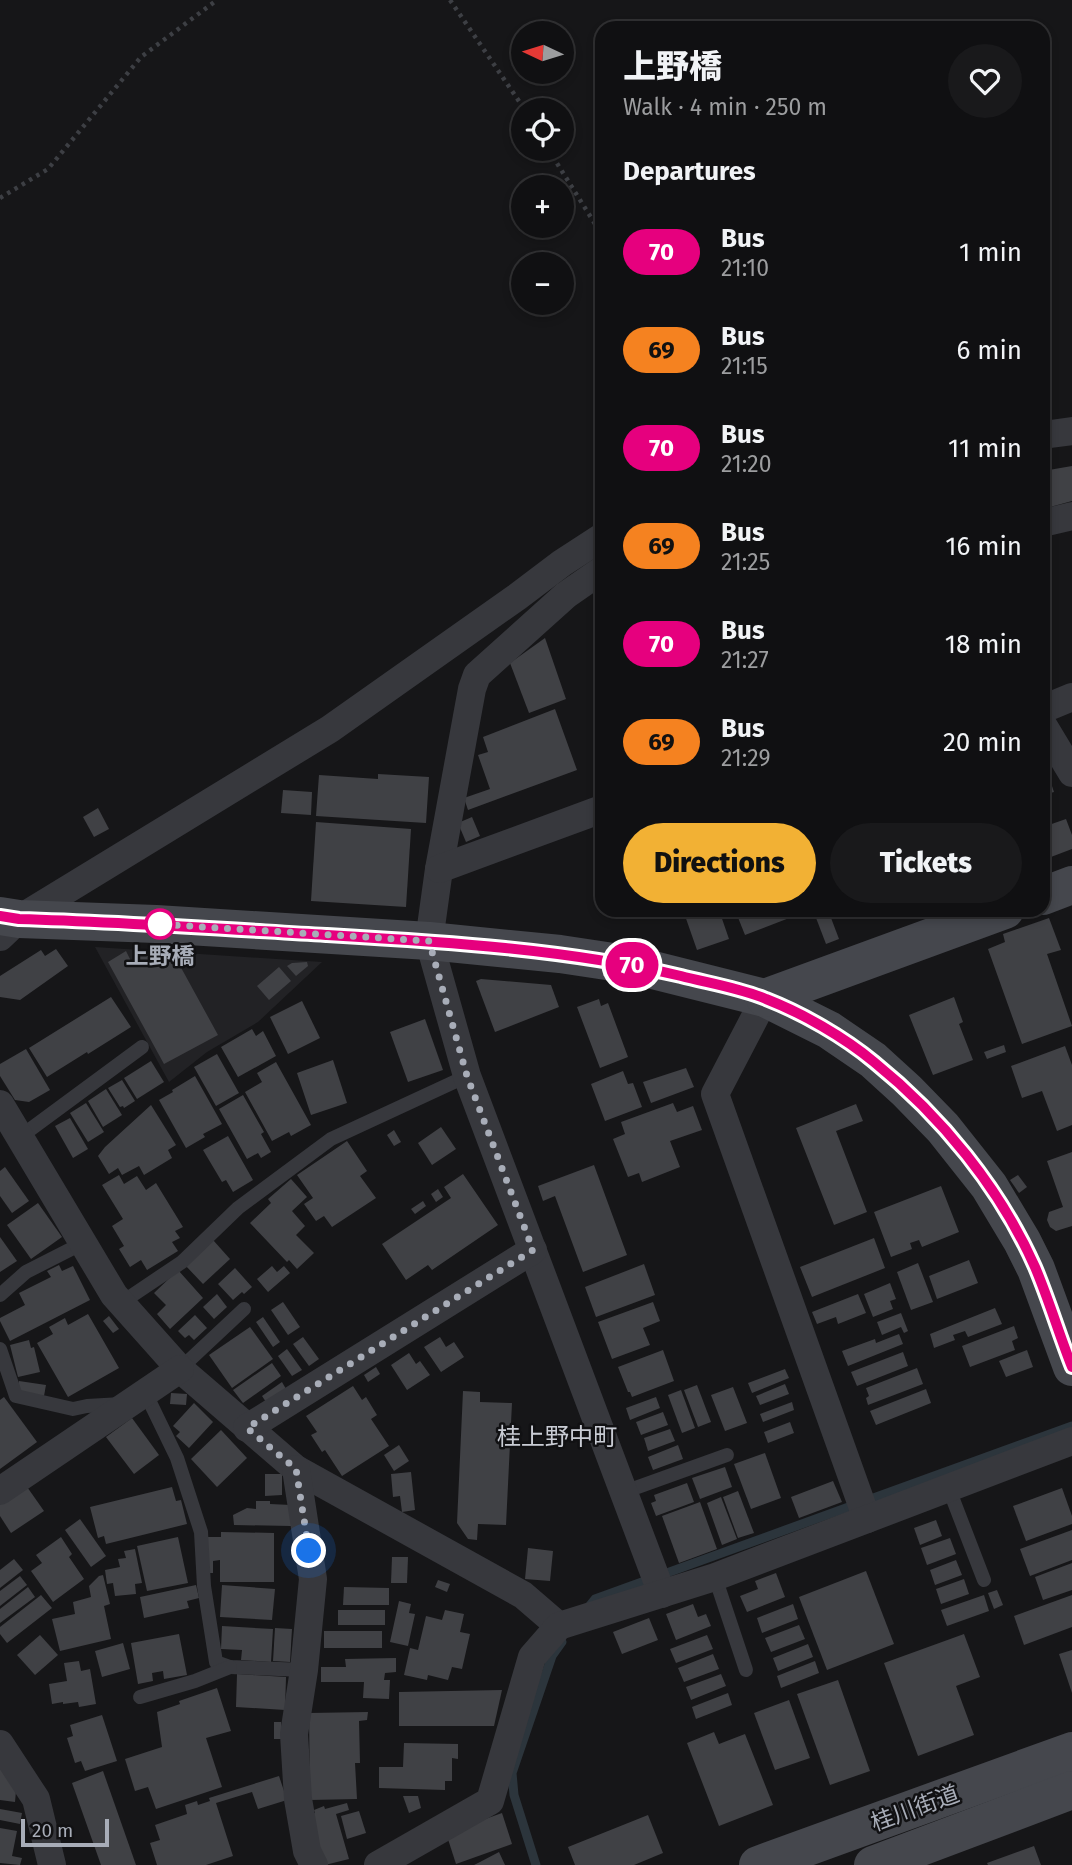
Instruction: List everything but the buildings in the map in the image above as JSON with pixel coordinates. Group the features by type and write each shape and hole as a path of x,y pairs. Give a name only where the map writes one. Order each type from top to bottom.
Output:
{"main road":[{"path":"1050,894 1072,886"},
{"path":"765,998 986,917"},
{"path":"6,924 156,924 429,941 560,954 633,965 765,998 829,1030 873,1060 943,1128 989,1186 1022,1241 1036,1269 1072,1367"},
{"name":"桂川街道","path":"758,1865 1072,1751"},
{"name":"桂川街道","path":"873,1865 1072,1790"}],"street":[{"path":"1050,434 1072,431"},
{"path":"1050,521 1072,516"},
{"path":"6,924 330,729 595,542"},
{"path":"595,575 566,595 477,676 472,689 439,869 429,941 467,1076 662,1594"},
{"path":"1050,706 1072,697"},
{"path":"1050,737 1072,773"},
{"path":"439,869 595,812"},
{"path":"765,998 715,1094 867,1519"},
{"path":"0,1104 10,1144 83,1242 114,1295 180,1369 296,1469 523,1595 559,1626"},
{"path":"247,1428 533,1250"},
{"path":"0,1491 180,1369"},
{"path":"378,1865 490,1801 531,1657 559,1626 715,1577 1072,1441"},
{"path":"296,1469 313,1579 304,1670 294,1734 298,1799 307,1851 314,1865"},
{"path":"0,1744 36,1798 52,1865"}],"lane":[{"path":"10,1144 142,1047"},
{"path":"121,1303 182,1262 238,1208 331,1139 467,1076"},
{"path":"0,1295 26,1272 83,1242"},
{"path":"180,1369 244,1309"},
{"path":"0,1349 16,1396 73,1409 138,1398 177,1458 201,1532 204,1586 216,1662 230,1667 304,1670"},
{"path":"624,1492 727,1455"},
{"path":"949,1489 984,1580"},
{"path":"715,1577 746,1670"},
{"path":"140,1696 195,1681 230,1667"}],"path":[{"path":"0,198 48,169 141,57 217,0"},
{"path":"450,0 517,98"},
{"path":"556,161 595,224"}],"shaded area":[{"path":"95,947 322,962 258,1022 207,1052 169,1082"}],"waterway":[{"path":"587,1609 595,1599 1072,1426"},
{"path":"536,1865 514,1795 512,1773 552,1656 562,1642"}],"bus line":[{"name":"70","path":"0,916 429,941 560,954 633,965 765,998 829,1030 873,1060 943,1128 989,1186 1022,1241 1036,1269 1072,1367"}],"place":[{"name":"上野橋","path":"160,924"}],"district":[{"name":"桂上野中町","path":"557,1437"}],"route":[{"path":"160,924 156,924 429,941 467,1076 533,1250 247,1428 296,1469 309,1551"}]}
